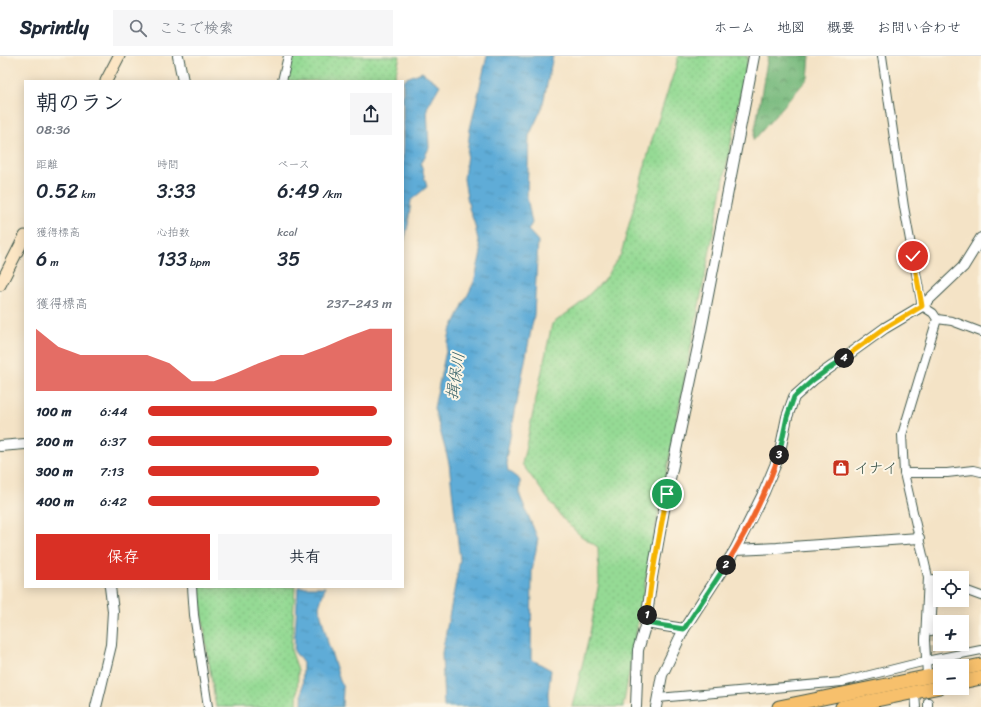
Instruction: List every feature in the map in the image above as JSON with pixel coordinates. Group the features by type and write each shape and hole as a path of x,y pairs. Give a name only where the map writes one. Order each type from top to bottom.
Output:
{"highway":[{"path":"969,668 981,665"},
{"path":"779,707 933,675"},
{"path":"969,681 981,678"},
{"path":"842,707 933,688"}],"main road":[{"path":"107,80 119,56"},
{"path":"0,285 24,238"}],"street":[{"path":"178,56 183,80"},
{"path":"282,80 288,56"},
{"path":"636,707 638,650 646,623 652,577 667,494 699,342 754,56"},
{"path":"882,56 904,207 922,306 933,313 937,319"},
{"path":"981,238 963,267 922,306 885,328 813,380 794,397 787,417 779,456 764,492 735,550 684,629 662,675 657,702 842,682 926,661 981,650"},
{"path":"937,319 952,320 981,332"},
{"path":"933,576 919,538 904,473 902,436 937,319"},
{"path":"0,446 24,444"},
{"path":"904,473 947,473 972,470 981,472"},
{"path":"735,550 919,538"},
{"path":"927,676 925,640 933,586"},
{"path":"96,707 112,644 113,611 110,588"},
{"path":"192,588 194,615 208,707"},
{"path":"969,592 981,596"},
{"path":"931,631 933,596"},
{"path":"646,623 684,629"},
{"path":"915,692 916,707"}],"green space":[{"path":"293,56 400,56 394,80 287,80"},
{"path":"678,56 748,56 648,566 623,707 572,707 590,633 599,582 598,547 581,536 563,519 522,464 552,324 577,306 603,281 621,254 653,136"},
{"path":"768,56 810,56 808,78 753,141"},
{"path":"199,588 295,588 291,650 298,670 297,707 216,707"}],"water":[{"name":"揖保川","path":"487,56 553,56 542,108 529,136 527,197 532,223 528,230 538,241 534,315 506,458 508,471 520,480 520,496 538,539 532,571 531,659 551,670 548,694 549,707 444,707 442,653 460,560 449,463 434,408 450,332 474,282 481,253 474,222 469,208 464,179 470,129"},
{"path":"422,72 440,85 427,108 429,148 421,164 427,187 411,200 404,243 404,80"},
{"path":"298,588 325,588 319,607 328,643 343,689 342,707 302,707 303,663 294,651"}],"tunnel":[{"path":"930,665 931,631"}],"place":[{"name":"イナイ","path":"841,468"}],"route":[{"path":"667,494 652,577 646,623 684,629 719,577 735,550 764,492 779,456 787,417 794,397 813,380 885,328 922,306 913,256"}]}
